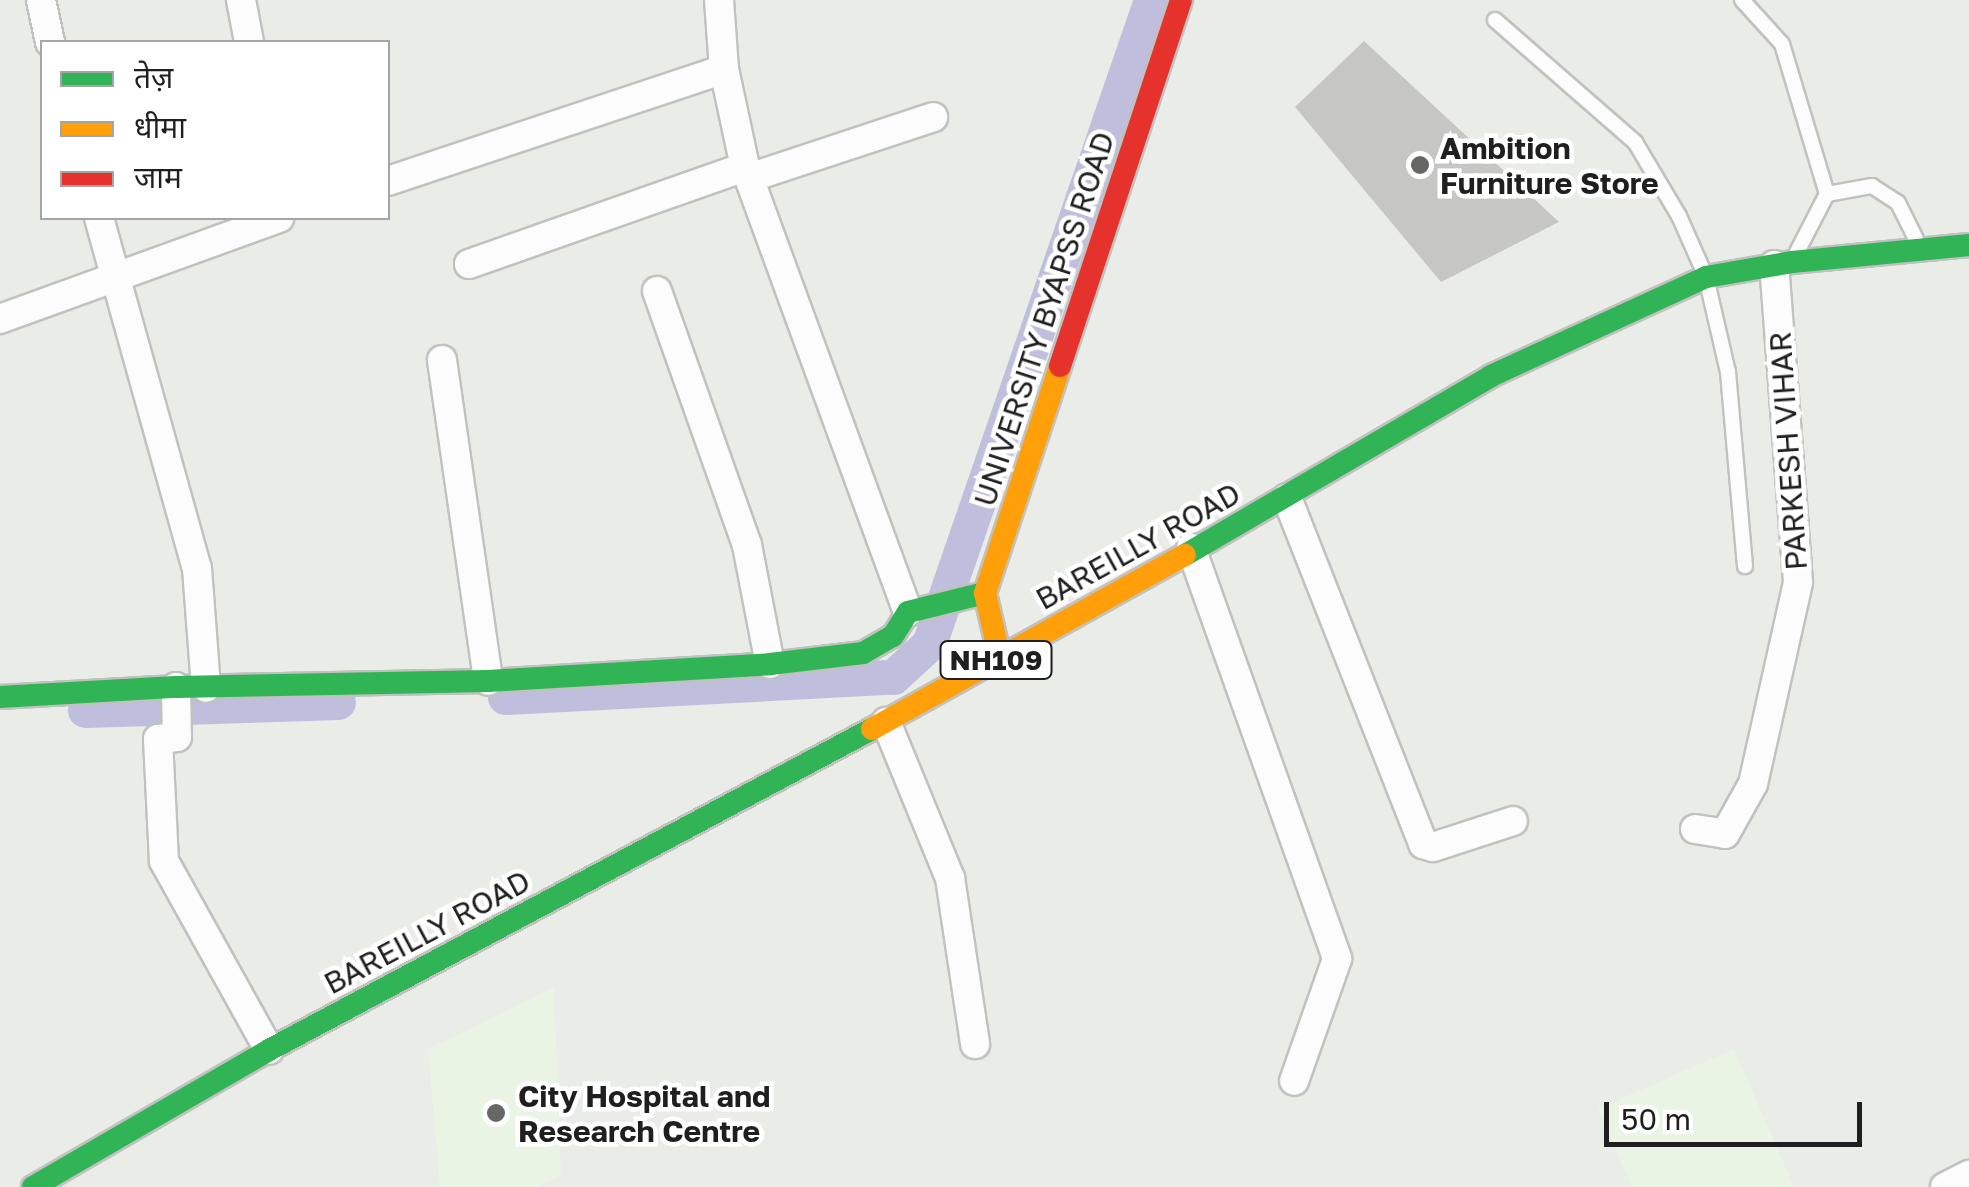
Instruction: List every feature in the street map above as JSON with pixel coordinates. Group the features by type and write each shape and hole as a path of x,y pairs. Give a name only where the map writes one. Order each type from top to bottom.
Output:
{"main road":[{"name":"UNIVERSITY BYAPSS ROAD","path":"984,593 1181,0"},
{"name":"BAREILLY ROAD","path":"34,1187 51,1181 269,1050 886,722 1191,548 1287,498 1490,376 1706,277 1783,263 1969,244"},
{"path":"0,697 488,681 770,664 863,653 893,636 915,609 984,593 1000,658"}],"street":[{"path":"41,0 50,40"},
{"path":"242,0 249,40"},
{"path":"719,0 724,69 747,172 915,609"},
{"path":"390,181 724,69"},
{"path":"469,264 747,172 933,117"},
{"path":"100,220 196,568 206,688"},
{"path":"0,319 273,220"},
{"name":"PARKESH VIHAR","path":"1695,829 1725,834 1753,784 1798,582 1783,263"},
{"path":"657,291 747,545 770,664"},
{"path":"442,360 488,681"},
{"path":"1287,498 1422,844 1433,847 1513,821"},
{"path":"1191,548 1337,959 1294,1082"},
{"path":"175,692 176,737 158,738 164,861 269,1050"},
{"path":"886,722 950,878 975,1044"},
{"path":"1945,1187 1969,1175"}],"lane":[{"path":"1742,0 1782,44 1827,194"},
{"path":"1495,20 1635,142 1679,216 1706,277 1728,372 1746,566"},
{"path":"1783,263 1827,194 1872,186 1898,203 1922,250"}],"shaded area":[{"name":"City Hospital and Research Centre","path":"554,987 561,1176 535,1187 440,1187 428,1049"},
{"path":"1734,1049 1794,1187 1632,1187 1598,1109"}],"building":[{"name":"Ambition Furniture Store","path":"1364,41 1559,222 1441,282 1295,107"}],"waterway":[{"path":"505,697 893,677 929,644 1151,0"},
{"path":"85,710 338,702"}],"traffic: fast":[{"path":"1185,555 1491,376 1706,277 1792,262 1969,245"},
{"path":"0,697 176,687 488,681 770,664 863,653 893,636 908,612 985,593"},
{"path":"33,1187 269,1050 872,729"}],"traffic: slow":[{"path":"1000,658 985,593 1060,366"},
{"path":"872,729 1185,555"}],"traffic: jam":[{"path":"1060,366 1181,0"}],"place":[{"name":"Ambition Furniture Store","path":"1420,165"},
{"name":"City Hospital and Research Centre","path":"496,1113"}]}
